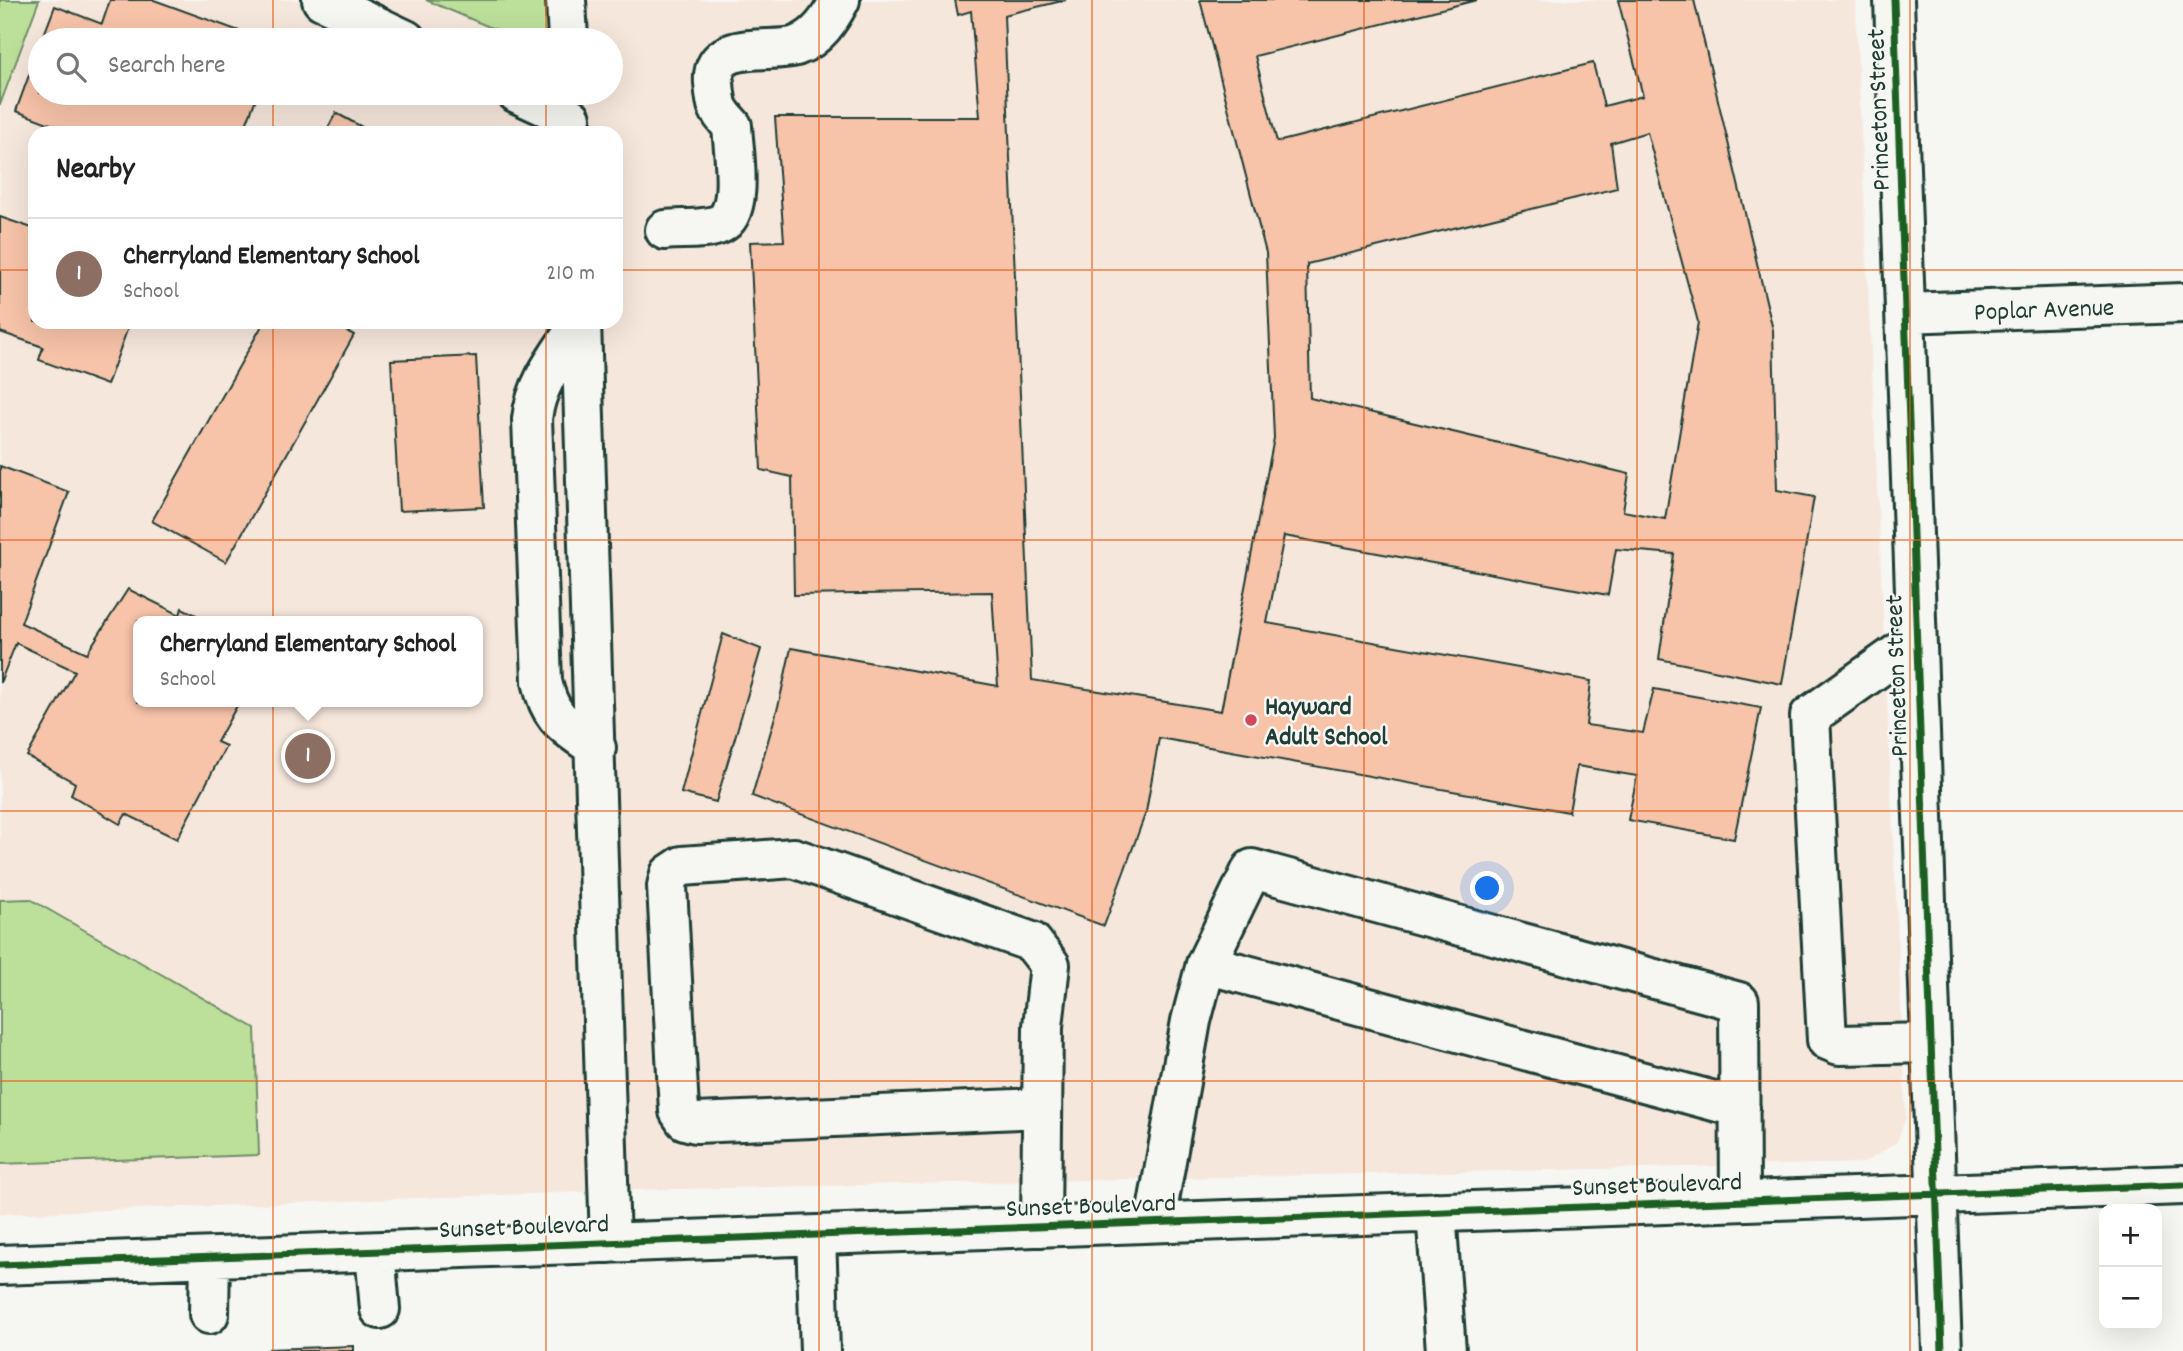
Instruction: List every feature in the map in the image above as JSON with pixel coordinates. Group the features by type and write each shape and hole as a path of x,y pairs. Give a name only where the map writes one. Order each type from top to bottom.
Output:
{"street":[{"path":"321,0 380,28"},
{"path":"566,0 567,28"},
{"path":"665,230 719,225 732,215 735,200 732,126 716,110 713,77 722,59 737,51 797,46 827,25 840,0"},
{"name":"Princeton Street","path":"1894,0 1914,642 1942,1351"},
{"path":"546,105 571,115"},
{"name":"Poplar Avenue","path":"1905,313 2183,303"},
{"path":"577,329 534,398 542,681 547,704 561,723 596,748"},
{"path":"581,329 610,1243"},
{"path":"1914,642 1810,716 1828,1040 1839,1045 1930,1043"},
{"path":"1040,1108 696,1123 685,1120 679,1111 667,886 670,874 682,866 794,858 1032,942 1050,965 1043,1026 1040,1108 1041,1227"},
{"path":"1155,1223 1191,1021 1206,964 1252,869 1739,1002 1740,1201"},
{"path":"1206,964 1740,1108"},
{"name":"Sunset Boulevard","path":"0,1265 2183,1185"},
{"path":"1436,1212 1446,1351"},
{"path":"816,1236 820,1351"},
{"path":"375,1252 380,1309"},
{"path":"209,1258 209,1314"}],"shaded area":[{"name":"Hayward Adult School","path":"0,0 426,0 492,28 28,28 28,105 623,105 623,28 588,28 587,0 1855,0 1906,1117 1897,1142 1864,1163 633,1190 0,1214"}],"green space":[{"path":"0,0 39,0 28,28 0,105"},
{"path":"426,0 587,0 588,28 492,28"},
{"path":"30,899 255,1028 259,1155 0,1164 0,900"}],"building":[{"path":"110,0 154,0 231,28 47,28 55,6 102,24"},
{"path":"955,0 1066,0 1004,15 1032,680 1221,711 1274,438 1266,253 1200,0 1477,0 1255,56 1277,142 1593,63 1604,106 1643,96 1618,0 1694,0 1773,330 1777,490 1814,497 1782,684 1659,659 1674,554 1616,549 1608,595 1284,536 1267,623 1591,681 1586,725 1643,733 1654,689 1761,708 1734,839 1628,820 1637,776 1577,766 1569,812 1159,738 1146,812 1104,926 752,796 779,703 791,648 998,686 992,592 794,595 792,477 761,470 750,242 784,241 775,117 980,117 971,11 958,15","holes":["1647,132 1698,322 1665,519 1623,511 1629,474 1310,398 1307,264 1617,188 1611,143"]},
{"path":"28,78 28,105 254,105 246,126 56,126 16,111"},
{"path":"336,113 360,126 329,126"},
{"path":"0,217 28,227 28,329 127,329 107,385 39,360 43,347 0,332"},
{"path":"260,329 343,329 354,335 226,562 152,521"},
{"path":"476,356 484,507 399,511 391,360"},
{"path":"0,466 69,492 21,623 87,653 128,589 180,615 182,608 198,616 133,616 133,707 236,707 217,742 226,746 177,839 126,814 120,824 71,795 75,783 27,756 75,671 16,643 0,683"},
{"path":"723,634 761,649 716,802 681,793"},
{"path":"354,1346 354,1351 269,1351 269,1349"}],"cycle path":[{"path":"1894,0 1942,1351"},
{"path":"0,1265 2183,1185"}],"place":[{"name":"Hayward Adult School","path":"1251,720"},
{"name":"Cherryland Elementary School","path":"308,756"}]}
